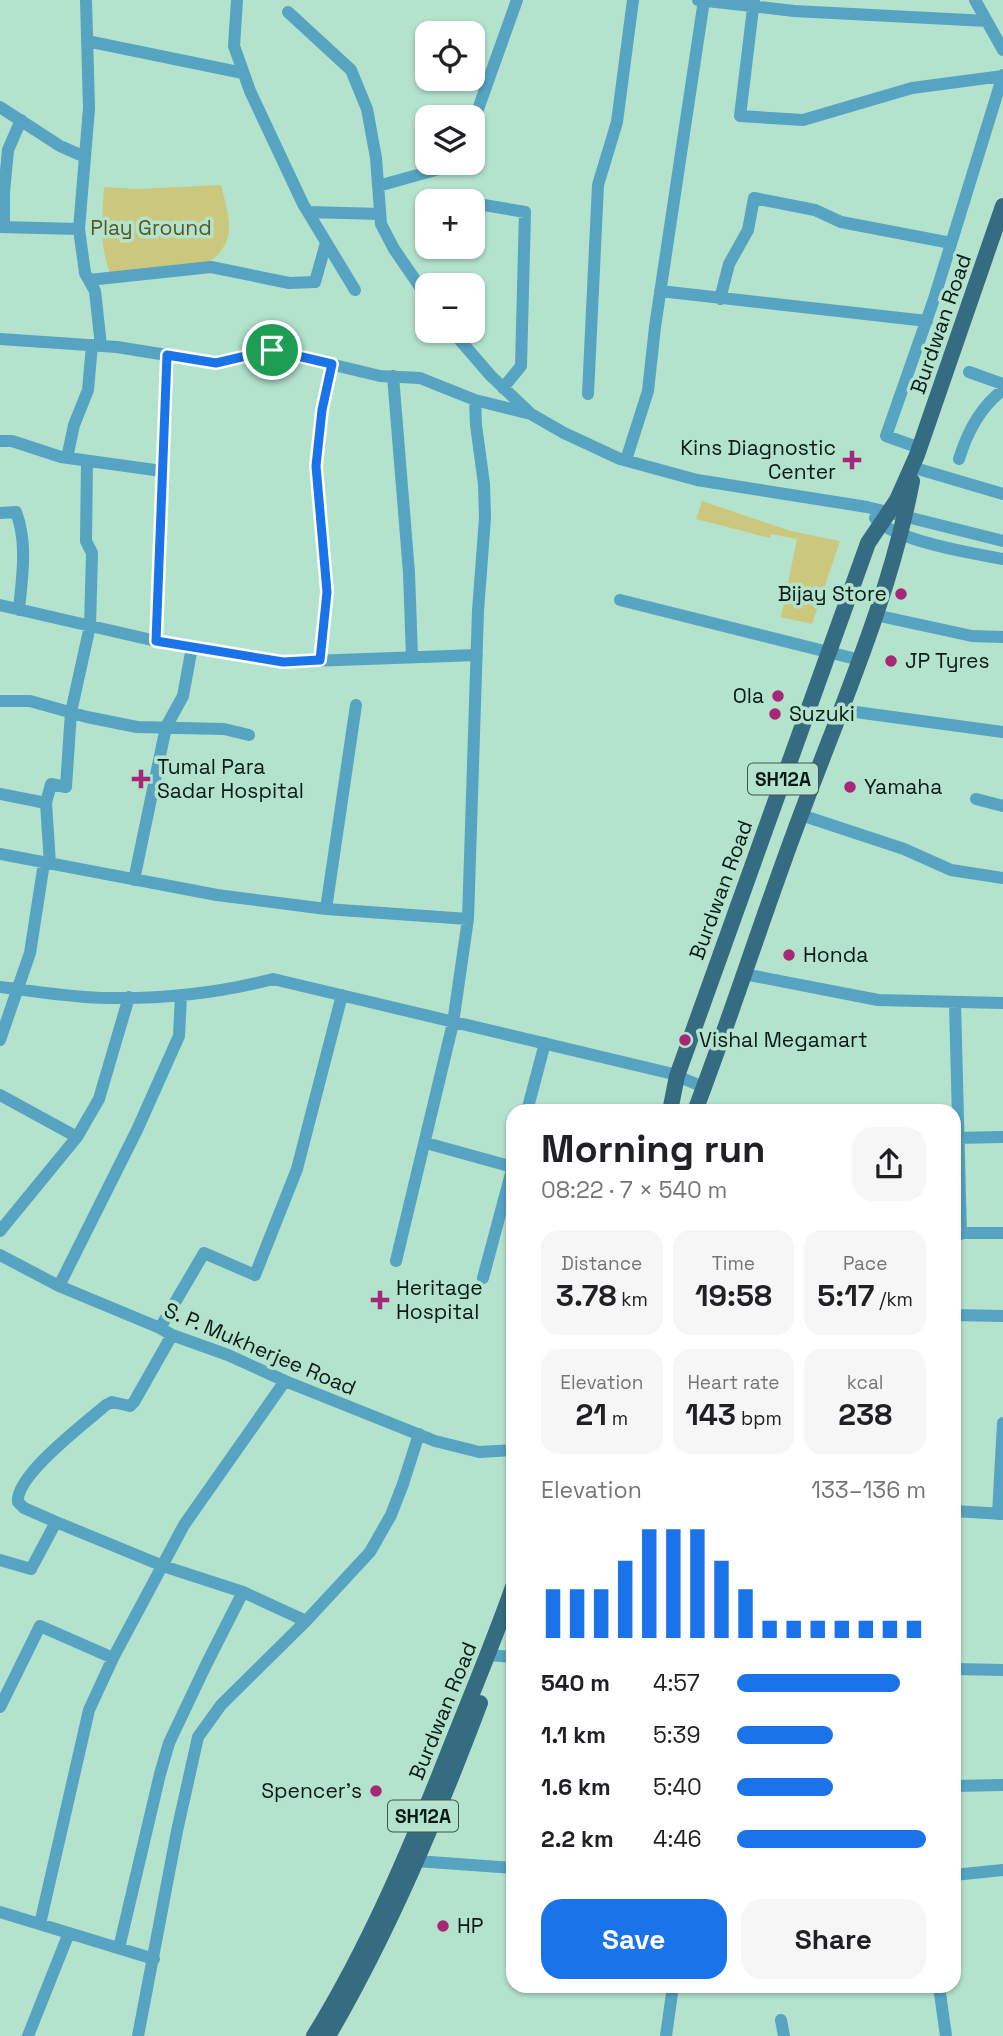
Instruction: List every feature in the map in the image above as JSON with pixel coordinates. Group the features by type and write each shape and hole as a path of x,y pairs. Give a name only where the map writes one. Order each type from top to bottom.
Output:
{"main road":[{"name":"Burdwan Road","path":"671,1104 677,1076 868,543 897,500 917,457 1003,206"},
{"name":"Burdwan Road","path":"698,1104 801,815 860,660 905,518 917,457"},
{"name":"Burdwan Road","path":"314,2036 361,1952 500,1656 506,1624"},
{"name":"Burdwan Road","path":"328,2036 383,1932 416,1861 506,1638"}],"street":[{"path":"66,458 74,425 88,390 97,345 95,291 85,273 79,229 89,108 86,0"},
{"path":"237,0 234,46 250,91 307,212 355,290"},
{"path":"480,105 517,0"},
{"path":"588,394 598,185 617,122 633,0"},
{"path":"698,0 754,3 794,10 987,21"},
{"path":"626,460 648,391 660,291 704,0"},
{"path":"975,0 1003,50"},
{"path":"754,3 740,116 803,120 912,88 1003,76 926,321 886,436 917,457 1003,495"},
{"path":"288,12 351,70 367,109 381,224 415,279"},
{"path":"87,40 243,73"},
{"path":"0,107 60,146 85,157"},
{"path":"21,120 8,150 2,227 79,229"},
{"path":"378,186 417,175"},
{"path":"720,299 729,264 748,230 754,198 815,210 841,222 951,243"},
{"path":"485,205 525,212 521,366 503,388"},
{"path":"307,212 380,214"},
{"path":"89,280 211,267 289,283 315,282 326,243"},
{"path":"660,291 926,321"},
{"path":"0,339 97,345 216,363 272,350 380,376 420,378 475,400 531,414"},
{"path":"463,343 503,388 531,414 564,433 626,460 697,480 867,507 900,534 1003,559"},
{"path":"156,641 167,355"},
{"path":"320,660 327,592 316,466 322,410 332,364"},
{"path":"970,372 1003,384"},
{"path":"393,376 409,573 412,657"},
{"path":"959,459 981,413 991,399 1003,390"},
{"path":"396,1261 453,1023 468,919 477,655 485,517 475,400"},
{"path":"0,441 12,441 66,458 162,471"},
{"path":"0,1040 30,953 47,864 46,803 51,784 66,787 71,712 90,626 92,553 86,541 87,461"},
{"path":"0,513 16,512 22,530 24,555 19,610"},
{"path":"883,518 905,518 1003,541"},
{"path":"620,600 860,660"},
{"path":"0,606 156,641 283,662 477,655"},
{"path":"875,615 972,636 1003,637"},
{"path":"134,880 166,727 183,696 192,647"},
{"path":"0,701 30,701 137,726 224,729 249,735"},
{"path":"326,909 356,705"},
{"path":"841,710 1003,732"},
{"path":"0,794 46,803"},
{"path":"976,799 1003,806"},
{"path":"801,815 904,849 951,870 1003,878"},
{"path":"0,854 217,895 326,909 468,919"},
{"path":"744,974 878,1000 1003,1003"},
{"path":"0,987 128,998 233,989 274,979 677,1076 704,1087"},
{"path":"59,1286 137,1130 179,1036 181,995"},
{"path":"160,1328 204,1253 255,1275 297,1170 342,995"},
{"path":"0,1231 77,1137 99,1099 128,998"},
{"path":"955,1003 956,1104"},
{"path":"529,1104 545,1043"},
{"path":"0,1095 77,1137"},
{"path":"961,1138 1003,1137"},
{"path":"426,1143 506,1164"},
{"path":"482,1278 506,1191"},
{"path":"961,1233 1003,1233"},
{"name":"S. P. Mukherjee Road","path":"0,1255 59,1286 172,1335 228,1355 285,1381 419,1434 479,1452 506,1450"},
{"path":"961,1315 1003,1316"},
{"path":"172,1335 134,1402 130,1406 112,1402 106,1405 29,1474 17,1496 18,1502 24,1508 56,1522 163,1566 243,1592 306,1621"},
{"path":"40,1924 89,1710 113,1658 184,1525 285,1381"},
{"path":"961,1511 1000,1514 1003,1423"},
{"path":"138,2036 198,1737 221,1705 306,1621 370,1552 391,1515 419,1434"},
{"path":"0,1560 31,1569 56,1522"},
{"path":"119,1948 169,1743 243,1592"},
{"path":"0,1707 40,1626 113,1658"},
{"path":"961,1669 1003,1670"},
{"path":"961,1786 1003,1785"},
{"path":"416,1861 506,1867"},
{"path":"961,1874 1003,1870"},
{"path":"0,1912 154,1959"},
{"path":"28,2036 69,1933"},
{"path":"666,2036 672,1993"},
{"path":"940,1993 946,2036"},
{"path":"781,2020 784,2036"}],"green space":[{"name":"Play Ground","path":"221,185 229,218 228,237 218,254 208,263 110,273 103,241 104,187 137,189"},
{"path":"702,501 791,531 840,541 812,624 781,617 797,539 771,534 770,538 696,519"}],"place":[{"name":"Kins Diagnostic Center","path":"852,460"},
{"name":"Bijay Store","path":"901,594"},
{"name":"JP Tyres","path":"891,661"},
{"name":"Ola","path":"778,696"},
{"name":"Suzuki","path":"775,714"},
{"name":"Tumal Para Sadar Hospital","path":"141,779"},
{"name":"Yamaha","path":"850,787"},
{"name":"Honda","path":"789,955"},
{"name":"Vishal Megamart","path":"685,1040"},
{"name":"Heritage Hospital","path":"380,1300"},
{"name":"Spencer's","path":"376,1791"},
{"name":"HP","path":"443,1926"}],"route":[{"path":"272,350 332,364 322,410 316,466 327,592 320,660 283,662 156,641 167,355 216,363 272,350"}]}
